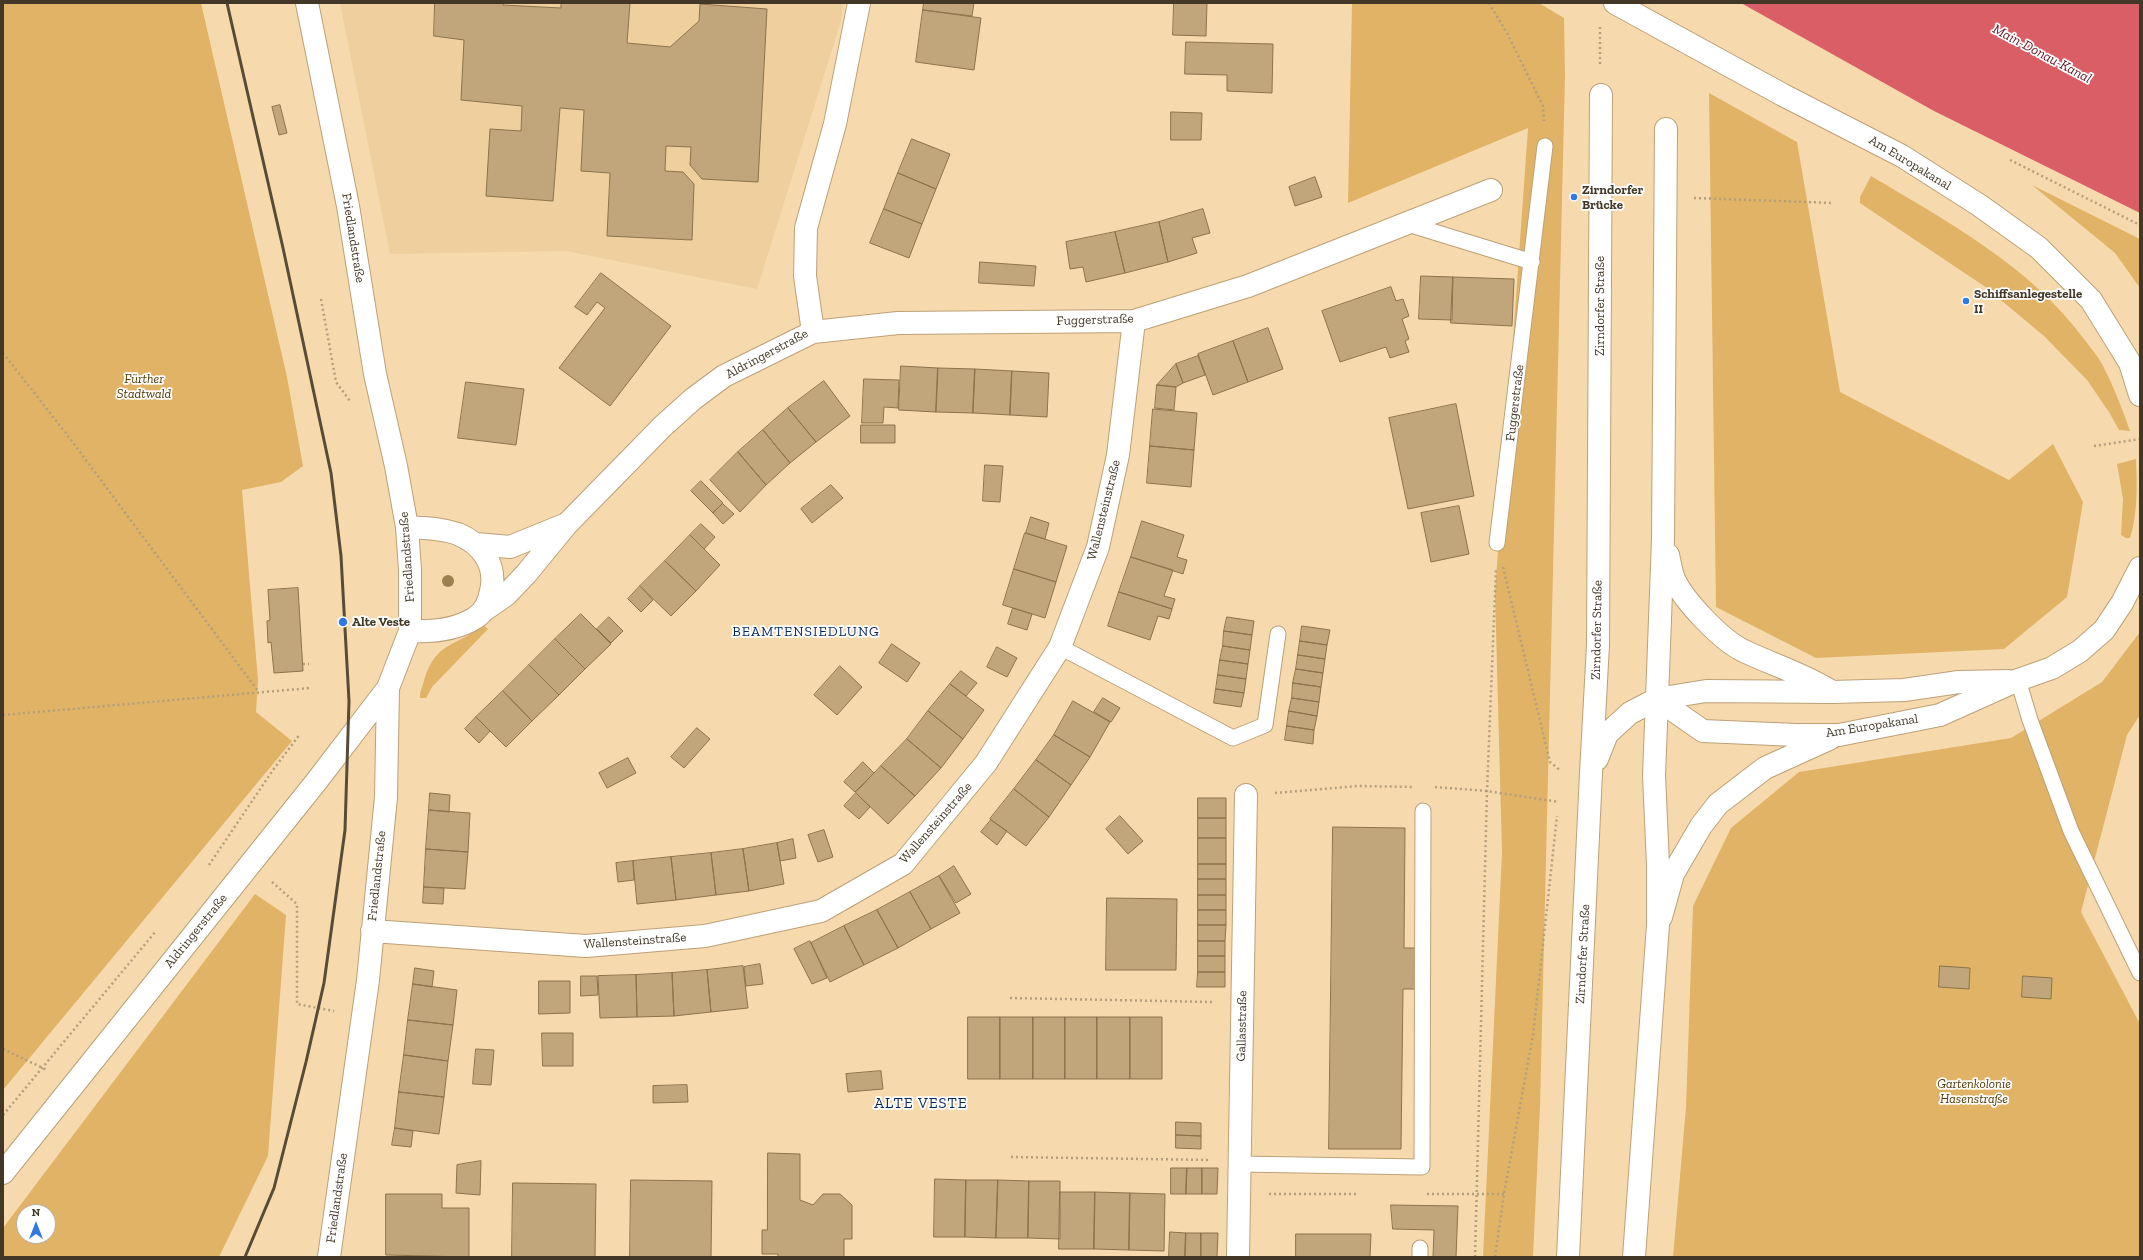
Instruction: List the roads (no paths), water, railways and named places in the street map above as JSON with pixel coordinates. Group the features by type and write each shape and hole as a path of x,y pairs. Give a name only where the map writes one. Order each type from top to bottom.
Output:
{"main road":[{"name":"Friedlandstraße","path":"306,3 348,206 375,374 396,466 407,527 410,570 410,631 388,688 386,797 354,1082 329,1257"},
{"name":"Aldringerstraße","path":"410,631 444,629 474,619 506,594 526,574 567,524 663,426 693,399 724,376 813,332 805,276 806,228 835,124 859,3"},
{"name":"Am Europakanal","path":"1616,3 1783,95 1902,156 1979,205 2039,248 2091,300 2130,363 2140,395"},
{"name":"Zirndorfer Straße","path":"1568,1257 1598,645 1601,95"},
{"path":"1634,1257 1658,925 1658,865 1654,775 1663,539 1666,129"},
{"name":"Fuggerstraße","path":"813,332 898,323 1134,321 1248,286 1491,190"},
{"name":"Wallensteinstraße","path":"372,932 586,946 705,936 821,911 903,864 986,763 1060,647 1098,547 1118,455 1134,321"},
{"name":"Aldringerstraße","path":"476,544 510,547 567,524"},
{"path":"407,527 437,528 450,531 476,544 486,555 494,574 490,600 483,611"},
{"path":"1663,539 1674,578 1684,594 1705,620 1742,650 1812,679 1832,692"},
{"name":"Am Europakanal","path":"1657,699 1703,731 1796,735 1839,734 1940,715 2058,664 2080,651 2104,630 2122,603 2140,568"},
{"name":"Am Europakanal","path":"1591,772 1607,734 1630,713 1657,699 1706,691 1832,692 1904,690 1959,682 2018,680"},
{"name":"Aldringerstraße","path":"3,1173 316,782 388,688"},
{"path":"1658,925 1673,874 1701,826 1718,804 1765,768 1839,734"},
{"name":"Gallasstraße","path":"1238,1257 1246,795"}],"lane":[{"name":"Fuggerstraße","path":"1497,543 1545,146"},
{"path":"1408,224 1532,262"},
{"path":"1060,647 1233,738 1265,725 1278,634"},
{"path":"2018,680 2030,720 2072,831 2140,973"},
{"path":"1239,1162 1422,1167 1423,810"}],"water":[{"name":"Main-Donau-Kanal","path":"1741,3 2140,3 2140,213 1934,111"}],"railway":[{"path":"227,3 283,248 331,473 341,556 349,701 345,830 324,983 306,1062 274,1188 245,1257"}],"place":[{"name":"Zirndorfer Brücke","path":"1574,197"},
{"name":"Schiffsanlegestelle II","path":"1966,301"},
{"name":"Alte Veste","path":"343,622"}],"district":[{"name":"BEAMTENSIEDLUNG","path":"806,632"},
{"name":"ALTE VESTE","path":"921,1104"}],"park label":[{"name":"Fürther Stadtwald","path":"144,386"},
{"name":"Gartenkolonie Hasenstraße","path":"1974,1092"}]}
